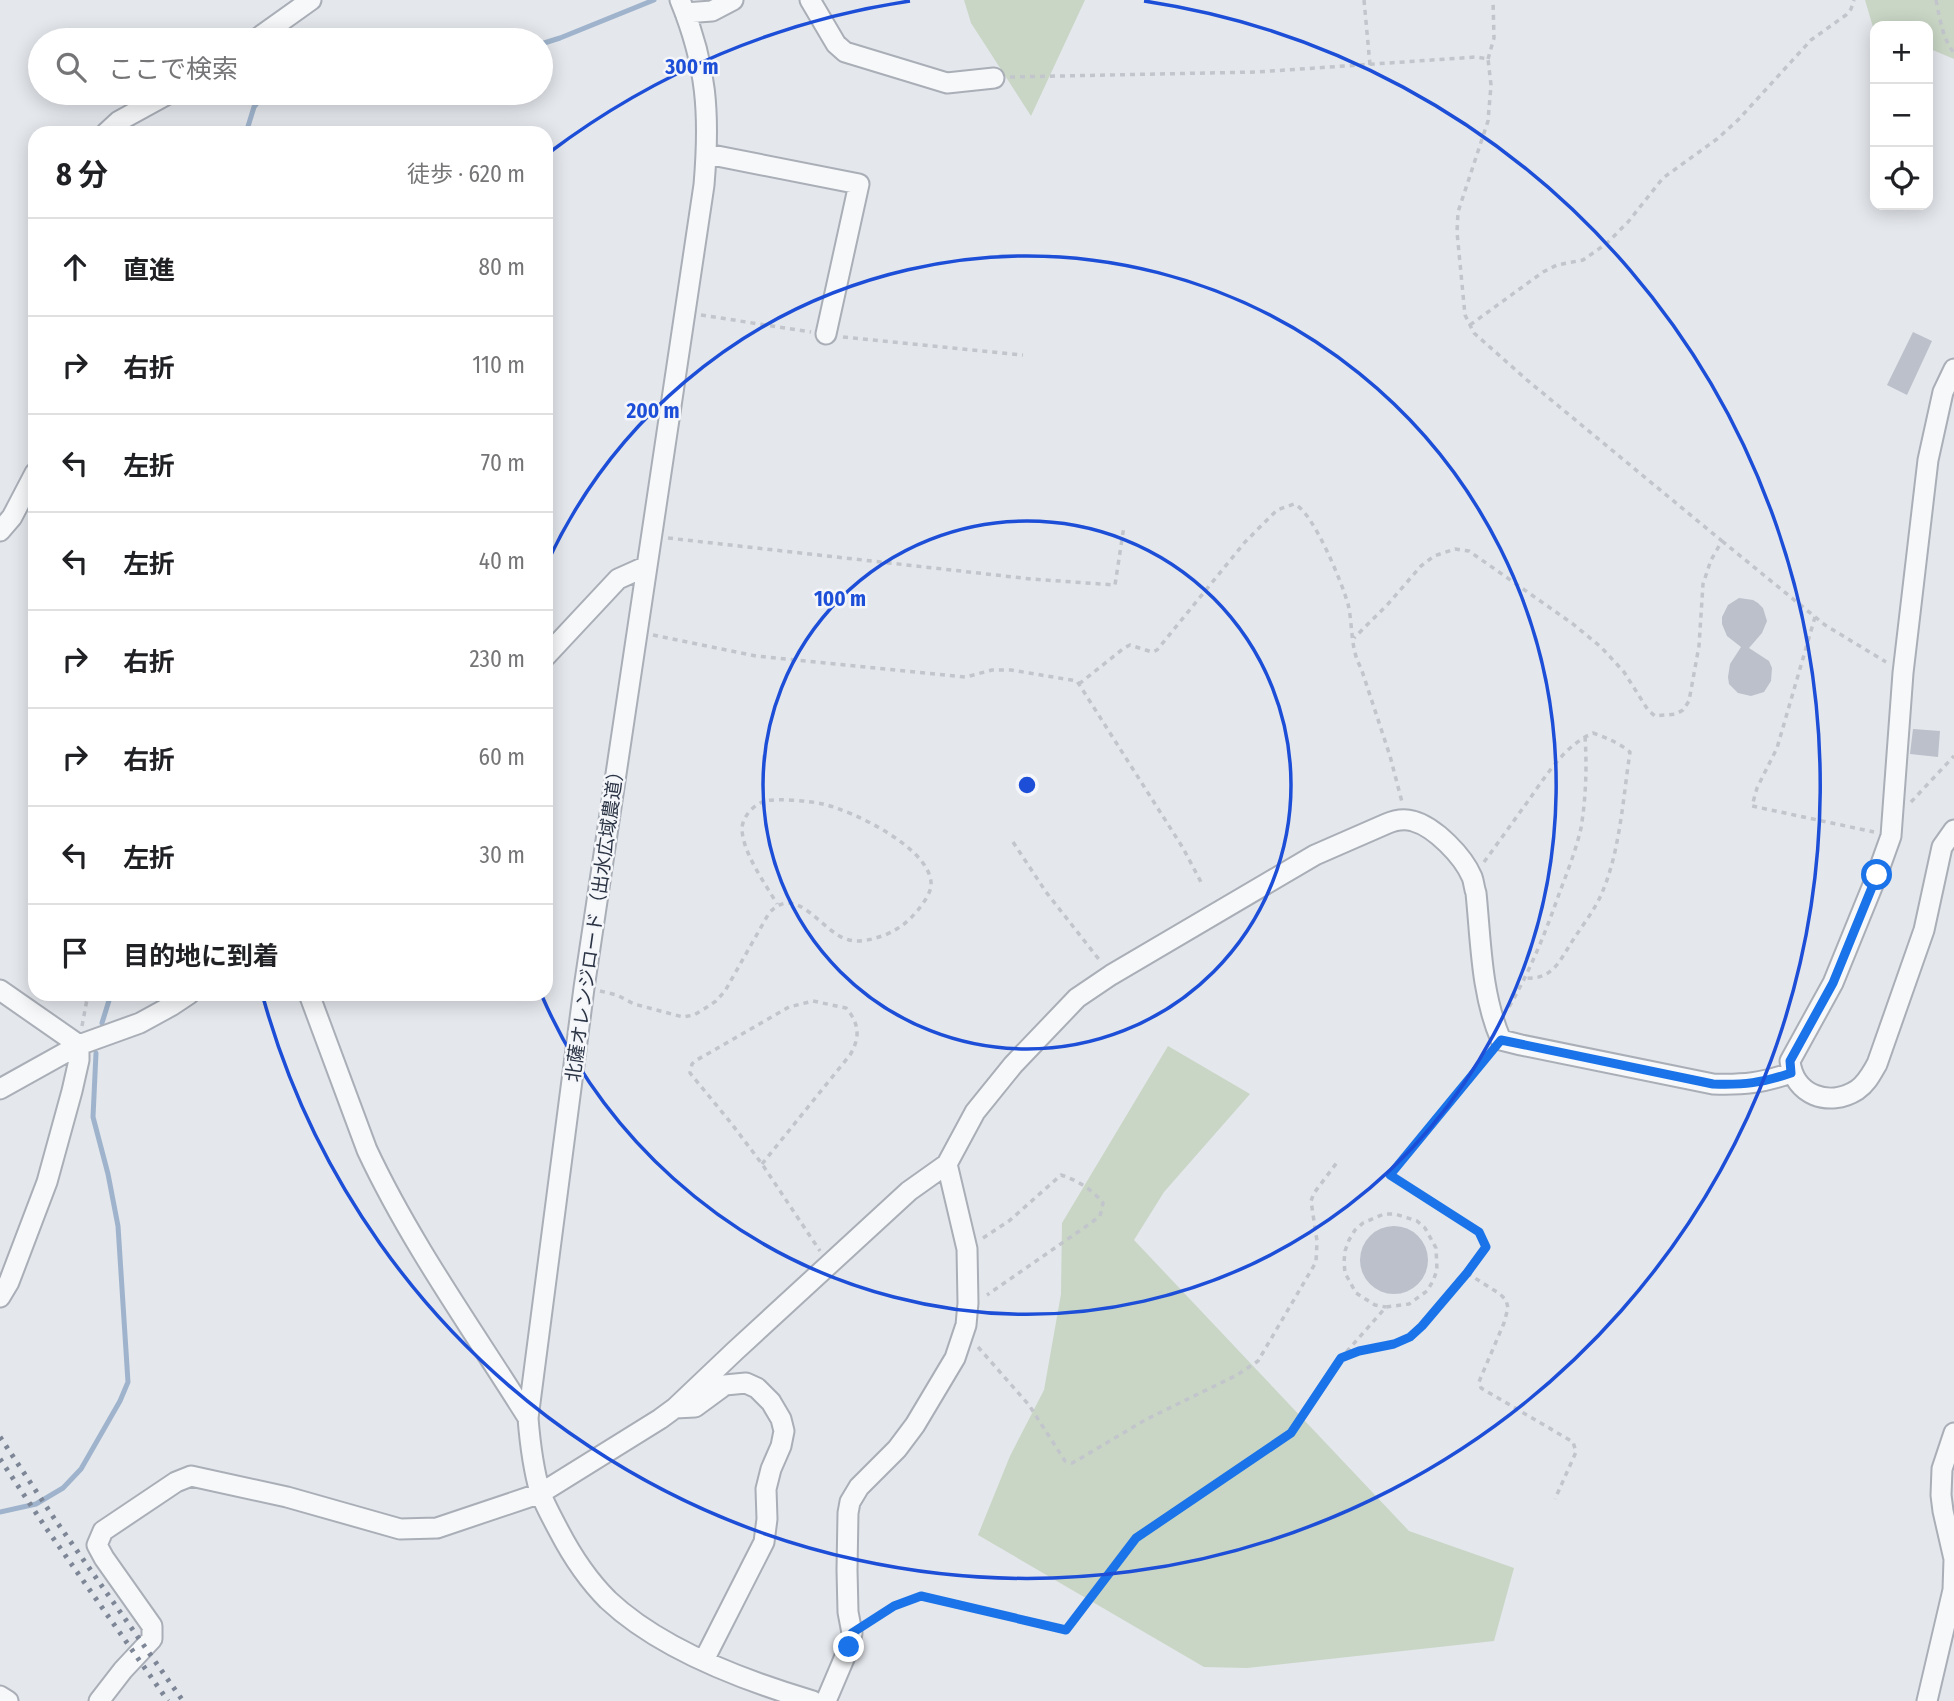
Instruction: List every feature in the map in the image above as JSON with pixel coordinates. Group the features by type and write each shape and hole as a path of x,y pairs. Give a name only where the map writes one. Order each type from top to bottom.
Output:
{"street":[{"path":"272,28 312,0"},
{"path":"682,7 712,11 733,0"},
{"path":"810,0 836,44 845,52 947,83 994,78"},
{"name":"北薩オレンジロード（出水広域農道）","path":"682,7 704,77 707,116 704,185 584,988 528,1418 532,1458 541,1493 567,1546 592,1582 610,1601 652,1633 773,1696 813,1701"},
{"path":"114,126 148,105"},
{"path":"706,154 859,184 826,334"},
{"path":"1954,369 1942,392 1928,460 1903,673 1892,826 1833,983 1790,1061 1791,1073 1807,1091 1826,1100 1855,1091 1868,1080 1877,1064 1924,930 1942,847 1954,830"},
{"path":"0,531 12,517 28,486"},
{"path":"553,649 618,579 647,566"},
{"path":"99,1701 152,1639 153,1633 152,1626 97,1545 103,1531 176,1482 191,1476 287,1497 400,1529 437,1528 541,1493 675,1408 909,1191 947,1164 975,1112 1013,1065 1077,998 1111,975 1314,855 1386,824 1397,820 1413,821 1433,832 1447,842 1460,857 1472,877 1487,992 1498,1032 1713,1084 1745,1085 1791,1073"},
{"path":"0,990 79,1045"},
{"path":"0,1089 79,1045 140,1023 178,1001"},
{"path":"312,1001 377,1172 419,1246 528,1418"},
{"path":"0,1297 9,1282 47,1182 72,1091 79,1060 79,1045"},
{"path":"826,1701 849,1647 852,1633 847,1570 850,1502 859,1487 897,1449 915,1425 955,1358 967,1317 967,1250 947,1164"},
{"path":"675,1408 695,1407 725,1385 746,1383 757,1388 771,1402 781,1419 784,1431 765,1489 767,1519 764,1542 704,1660"},
{"path":"1927,1701 1954,1590 1954,1559 1941,1495 1942,1469 1954,1433"},
{"path":"0,1696 8,1701"}],"path":[{"path":"1364,0 1370,65"},
{"path":"1493,0 1494,38 1488,59 1491,86 1488,121 1458,212 1457,232 1465,315 1474,333 1527,380 1815,617 1903,673"},
{"path":"1470,325 1543,272 1557,265 1583,260 1606,244 1628,222 1663,178 1717,139 1738,120 1811,40 1846,15 1854,0"},
{"path":"1936,0 1942,29 1954,53"},
{"path":"1948,44 1954,44"},
{"path":"994,78 1257,72 1476,57 1488,59"},
{"path":"685,313 869,341 1023,355"},
{"path":"1079,684 1130,645 1152,652 1157,650 1245,542 1277,510 1294,504 1300,506 1332,562 1348,603 1356,659 1390,756 1407,821"},
{"path":"651,536 1031,579 1115,585 1124,526"},
{"path":"1354,638 1434,556 1455,550 1469,551 1573,624 1601,647 1624,673 1654,716 1676,714 1683,710 1689,701 1699,646 1703,584 1711,560 1723,541"},
{"path":"1815,617 1777,748 1757,788 1752,806 1892,826 1954,756"},
{"path":"637,632 756,656 966,677 992,670 1011,670 1077,681 1183,848 1202,884"},
{"path":"1472,877 1546,776 1567,751 1585,736 1593,733 1621,745 1630,752 1615,851 1600,897 1559,963 1543,977 1526,978"},
{"path":"1341,1358 1410,1337 1467,1273 1486,1247 1479,1232 1390,1175 1498,1032 1526,978 1548,926 1581,828 1586,787 1585,736"},
{"path":"584,988 617,995 634,1004 683,1017 694,1015 716,1001 725,991 769,913 777,904 791,902 805,909 838,935 847,940 860,941 895,931 906,923 920,908 930,891 931,883 925,868 891,834 842,809 820,803 775,800 763,802 746,816 742,825 747,850 777,904"},
{"path":"1013,842 1046,892 1111,975"},
{"path":"79,1045 87,1001"},
{"path":"761,1164 857,1043 856,1024 846,1008 813,1001 789,1007 692,1064 690,1075 731,1122 829,1265"},
{"path":"967,1250 1009,1221 1061,1175 1073,1178 1098,1196 1103,1203 1100,1216 967,1317 977,1346 1029,1405 1065,1461 1072,1463 1145,1420 1237,1376 1258,1361 1316,1262 1317,1241 1311,1201 1338,1161"},
{"path":"852,1633 894,1606 921,1596 1066,1630 1136,1538 1291,1433 1341,1358 1386,1307 1409,1304 1427,1291 1437,1270 1436,1248 1425,1228 1417,1221 1395,1214 1384,1214 1363,1223 1355,1230 1345,1251 1345,1273 1356,1293 1375,1305 1386,1307"},
{"path":"1467,1273 1500,1294 1506,1300 1508,1308 1479,1382 1481,1388 1576,1446 1576,1452 1555,1499"}],"green space":[{"path":"964,0 1085,0 1031,116 971,23"},
{"path":"1865,0 1954,0 1954,59 1933,50 1933,21 1871,21"},
{"path":"1168,1046 1250,1094 1164,1192 1134,1240 1409,1531 1514,1568 1494,1641 1247,1668 1204,1667 978,1535 1010,1456 1044,1390 1061,1294 1062,1223"}],"building":[{"path":"1913,332 1932,341 1907,395 1887,385"},
{"path":"1739,598 1758,603 1763,608 1767,621 1762,633 1749,648 1769,661 1772,668 1771,681 1764,692 1751,696 1738,693 1729,684 1728,677 1730,664 1741,647 1727,636 1722,617 1728,605"},
{"path":"1913,729 1940,731 1938,757 1910,754"},
{"path":"1387,1226 1401,1226 1413,1231 1423,1241 1428,1260 1423,1279 1413,1289 1401,1294 1387,1294 1375,1289 1365,1279 1360,1267 1360,1253 1365,1241 1375,1231"}],"waterway":[{"path":"553,40 654,0"},
{"path":"248,126 256,105"},
{"path":"102,1023 109,1001"},
{"path":"0,1512 36,1504 63,1488 81,1469 128,1382 118,1226 93,1117 96,1053"}],"railway":[{"path":"0,1437 183,1701"},
{"path":"0,1459 168,1701"}],"route":[{"path":"849,1647 852,1633 894,1606 921,1596 1066,1630 1136,1538 1291,1433 1341,1358 1410,1337 1467,1273 1486,1247 1479,1232 1390,1175 1501,1040 1713,1084 1745,1085 1791,1073 1790,1061 1833,983 1877,875"}]}
